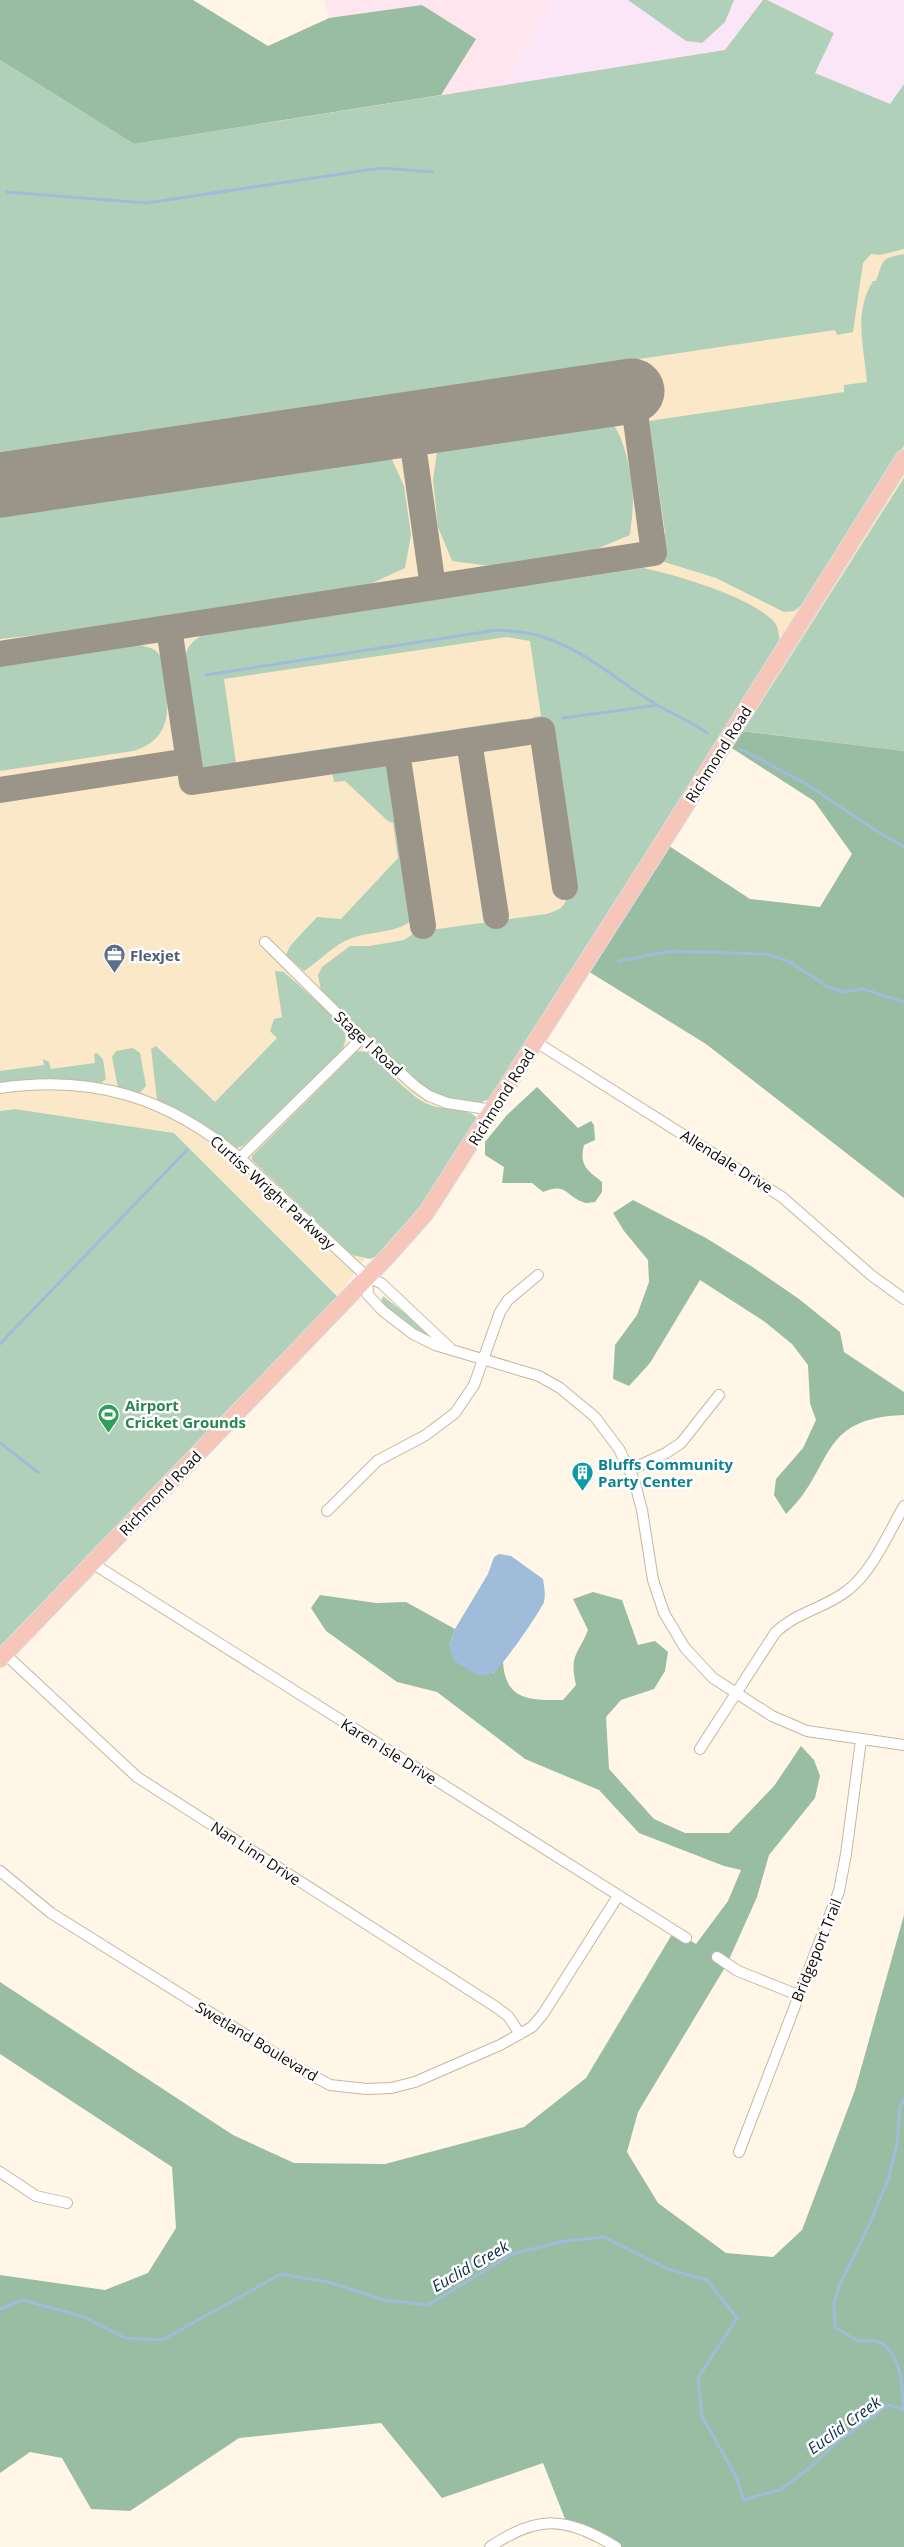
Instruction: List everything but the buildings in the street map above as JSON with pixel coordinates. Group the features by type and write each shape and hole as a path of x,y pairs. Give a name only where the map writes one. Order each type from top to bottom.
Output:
{"main road":[{"name":"Richmond Road","path":"3,1656 408,1235 426,1213 493,1110 904,458"}],"street":[{"name":"Stage I Road","path":"264,942 362,1038 430,1096 447,1103 493,1110"},
{"path":"240,1158 362,1038"},
{"name":"Allendale Drive","path":"536,1042 782,1197 871,1275 904,1299"},
{"name":"Curtiss Wright Parkway","path":"0,1088 24,1085 79,1084 112,1090 151,1102 178,1114 215,1138 240,1158 367,1277 381,1283 449,1347"},
{"path":"327,1512 377,1461 426,1435 454,1413 468,1395 504,1306 538,1275"},
{"path":"367,1277 368,1296 383,1311 413,1334 435,1345 449,1347 539,1376 571,1396 595,1417 609,1434 630,1470 642,1510 653,1580 664,1613 676,1635 694,1660 713,1678 772,1716 807,1732 904,1745"},
{"path":"630,1470 666,1453 681,1443 719,1394"},
{"path":"700,1749 764,1646 782,1626 836,1598 854,1585 870,1564 904,1506"},
{"name":"Karen Isle Drive","path":"92,1564 686,1938"},
{"name":"Nan Linn Drive","path":"3,1656 137,1777 496,2006 508,2016 520,2034"},
{"name":"Bridgeport Trail","path":"738,2152 839,1891 846,1854 861,1740"},
{"name":"Swetland Boulevard","path":"0,1871 51,1913 302,2070 330,2084 367,2089 391,2088 415,2082 500,2045 532,2027 543,2014 618,1896"},
{"path":"717,1958 738,1971 798,1995"},
{"path":"0,2172 36,2196 67,2204"},
{"path":"490,2547 505,2537 534,2525 550,2522 582,2528 616,2547"}],"shaded area":[{"path":"324,0 555,0 501,86 441,95 475,39 422,5 329,18"},
{"path":"555,0 763,0 725,50 501,86"},
{"path":"763,0 767,0 890,104 904,84 904,752 700,727 425,1173 338,1296 174,1133 15,1109 0,1111 0,60 134,144 725,50"},
{"path":"767,0 904,0 904,84 890,105 814,73"}],"green space":[{"path":"0,0 193,0 268,46 329,18 422,5 476,39 441,95 134,144 0,60"},
{"path":"628,0 734,0 725,22 702,43 686,41"},
{"path":"763,0 767,0 834,33 815,73 890,104 904,84 904,249 880,255 871,254 863,263 853,332 837,335 835,330 639,359 640,368 0,464 0,60 134,144 725,50"},
{"path":"904,254 904,446 802,605 794,611 784,612 716,578 658,560 656,558 662,549 665,532 649,421 844,392 844,385 867,382 861,330 863,305 867,293 873,281 876,281 884,261"},
{"path":"606,418 618,432 629,468 633,500 630,535 594,550 536,561 490,566 452,561 438,527 433,480 438,445"},
{"path":"389,453 404,486 411,535 405,568 368,585 111,627 0,639 0,511"},
{"path":"904,478 904,751 743,731"},
{"path":"643,568 713,588 750,604 775,623 780,641 494,1096 480,1102 464,1103 439,1096 426,1090 408,1077 321,991 318,975 322,967 350,946 369,946 404,940 416,932 546,914 564,905 569,886 543,728 534,726 533,717 541,716 530,641 507,637 224,679 236,763 228,772 206,776 200,767 186,653 192,643 203,635"},
{"path":"138,645 156,651 161,657 164,668 167,714 161,732 154,740 133,751 0,771 0,666"},
{"path":"524,719 523,724 517,729 258,768 250,765 249,760"},
{"path":"733,730 904,751 904,1198 706,1044 583,968 663,842 750,899 820,907 852,854 814,801 724,743"},
{"path":"371,759 387,766 396,780 417,915 411,921 396,929 360,935 345,941 304,971 286,955 290,946 317,917 341,919 398,858 393,823 388,821 345,781 334,782 331,765"},
{"path":"275,971 284,972 332,1016 344,1033 345,1044 342,1052 243,1146 236,1148 182,1112 157,1100 151,1049 156,1046 215,1102 277,1038 270,1031 274,1019 282,1017"},
{"path":"133,1048 140,1053 146,1086 139,1094 118,1088 112,1057 116,1051"},
{"path":"357,1051 368,1052 406,1089 423,1102 435,1107 468,1112 477,1118 414,1218 377,1256 370,1259 352,1255 252,1160 252,1156"},
{"path":"97,1053 103,1059 106,1079 98,1086 0,1086 0,1071 44,1065 43,1059 49,1062 51,1069 95,1063 94,1054"},
{"path":"537,1087 578,1128 591,1121 594,1125 595,1140 584,1145 583,1158 588,1171 602,1182 602,1192 595,1202 584,1203 557,1188 543,1192 532,1183 502,1183 504,1167 485,1155 485,1142 507,1115"},
{"name":"Airport Cricket Grounds","path":"15,1109 174,1133 343,1302 0,1659 0,1111"},
{"path":"633,1200 706,1238 799,1299 840,1332 844,1352 904,1392 904,1415 876,1418 855,1425 841,1436 830,1448 802,1497 786,1514 774,1495 776,1479 803,1448 816,1420 810,1403 808,1365 792,1344 765,1322 700,1280 650,1363 629,1386 613,1379 615,1345 637,1315 649,1282 648,1260 624,1231 613,1213"},
{"path":"383,1296 424,1328 435,1340 413,1328 393,1313 381,1302"},
{"path":"593,1592 622,1600 638,1645 655,1641 668,1652 665,1671 654,1689 621,1700 606,1717 609,1769 654,1819 685,1833 729,1833 774,1786 801,1746 814,1760 820,1776 815,1798 769,1855 757,1897 727,1964 638,2112 627,2152 658,2203 726,2253 773,2257 802,2230 855,2090 904,1915 904,2547 616,2547 567,2524 543,2463 442,2498 381,2423 239,2438 130,2511 91,2509 62,2458 30,2452 0,2473 0,2275 105,2290 148,2273 176,2228 172,2167 0,2054 0,1982 233,2135 294,2163 385,2164 524,2127 586,2078 674,1931 696,1944 728,1901 741,1870 724,1866 639,1833 599,1790 525,1759 437,1692 397,1682 326,1631 311,1608 320,1595 376,1603 406,1602 455,1629 449,1646 493,1673 503,1661 509,1684 521,1696 540,1700 563,1700 576,1685 574,1661 588,1630 573,1599"}],"water":[{"path":"499,1554 511,1556 543,1579 545,1599 520,1640 503,1662 492,1673 480,1676 454,1661 449,1646 455,1629 488,1574 494,1557"}],"waterway":[{"path":"7,192 146,203 381,168 432,172"},
{"path":"206,675 497,630 520,632 545,638 579,653 641,695 707,733"},
{"path":"563,718 658,705"},
{"path":"740,749 805,783 904,847"},
{"path":"619,961 671,951 767,954 790,962 828,987 844,992 863,989 904,1002"},
{"path":"0,1344 187,1150"},
{"path":"0,1443 38,1472"},
{"path":"903,2410 900,2372 887,2347 879,2342 859,2341 835,2327 834,2305 839,2286 870,2223 888,2180 897,2144 900,2107 904,2099"},
{"name":"Euclid Creek","path":"0,2309 23,2300 84,2317 125,2338 162,2340 281,2274 328,2282 384,2300 428,2305 512,2254 565,2241 604,2237 668,2269 707,2280 737,2318 698,2378 702,2416 735,2475 744,2500 782,2489 813,2465 837,2442 888,2405 904,2410"}],"taxiway":[{"path":"0,654 654,553 632,391"},
{"path":"410,424 433,587"},
{"path":"169,628 192,782 542,730 565,887"},
{"path":"469,741 496,916"},
{"path":"397,752 423,926"},
{"path":"0,790 188,761"}],"runway":[{"path":"0,485 632,391"}],"place":[{"name":"Flexjet","path":"114,974"},
{"name":"Airport Cricket Grounds","path":"109,1433"},
{"name":"Bluffs Community Party Center","path":"582,1492"}]}
